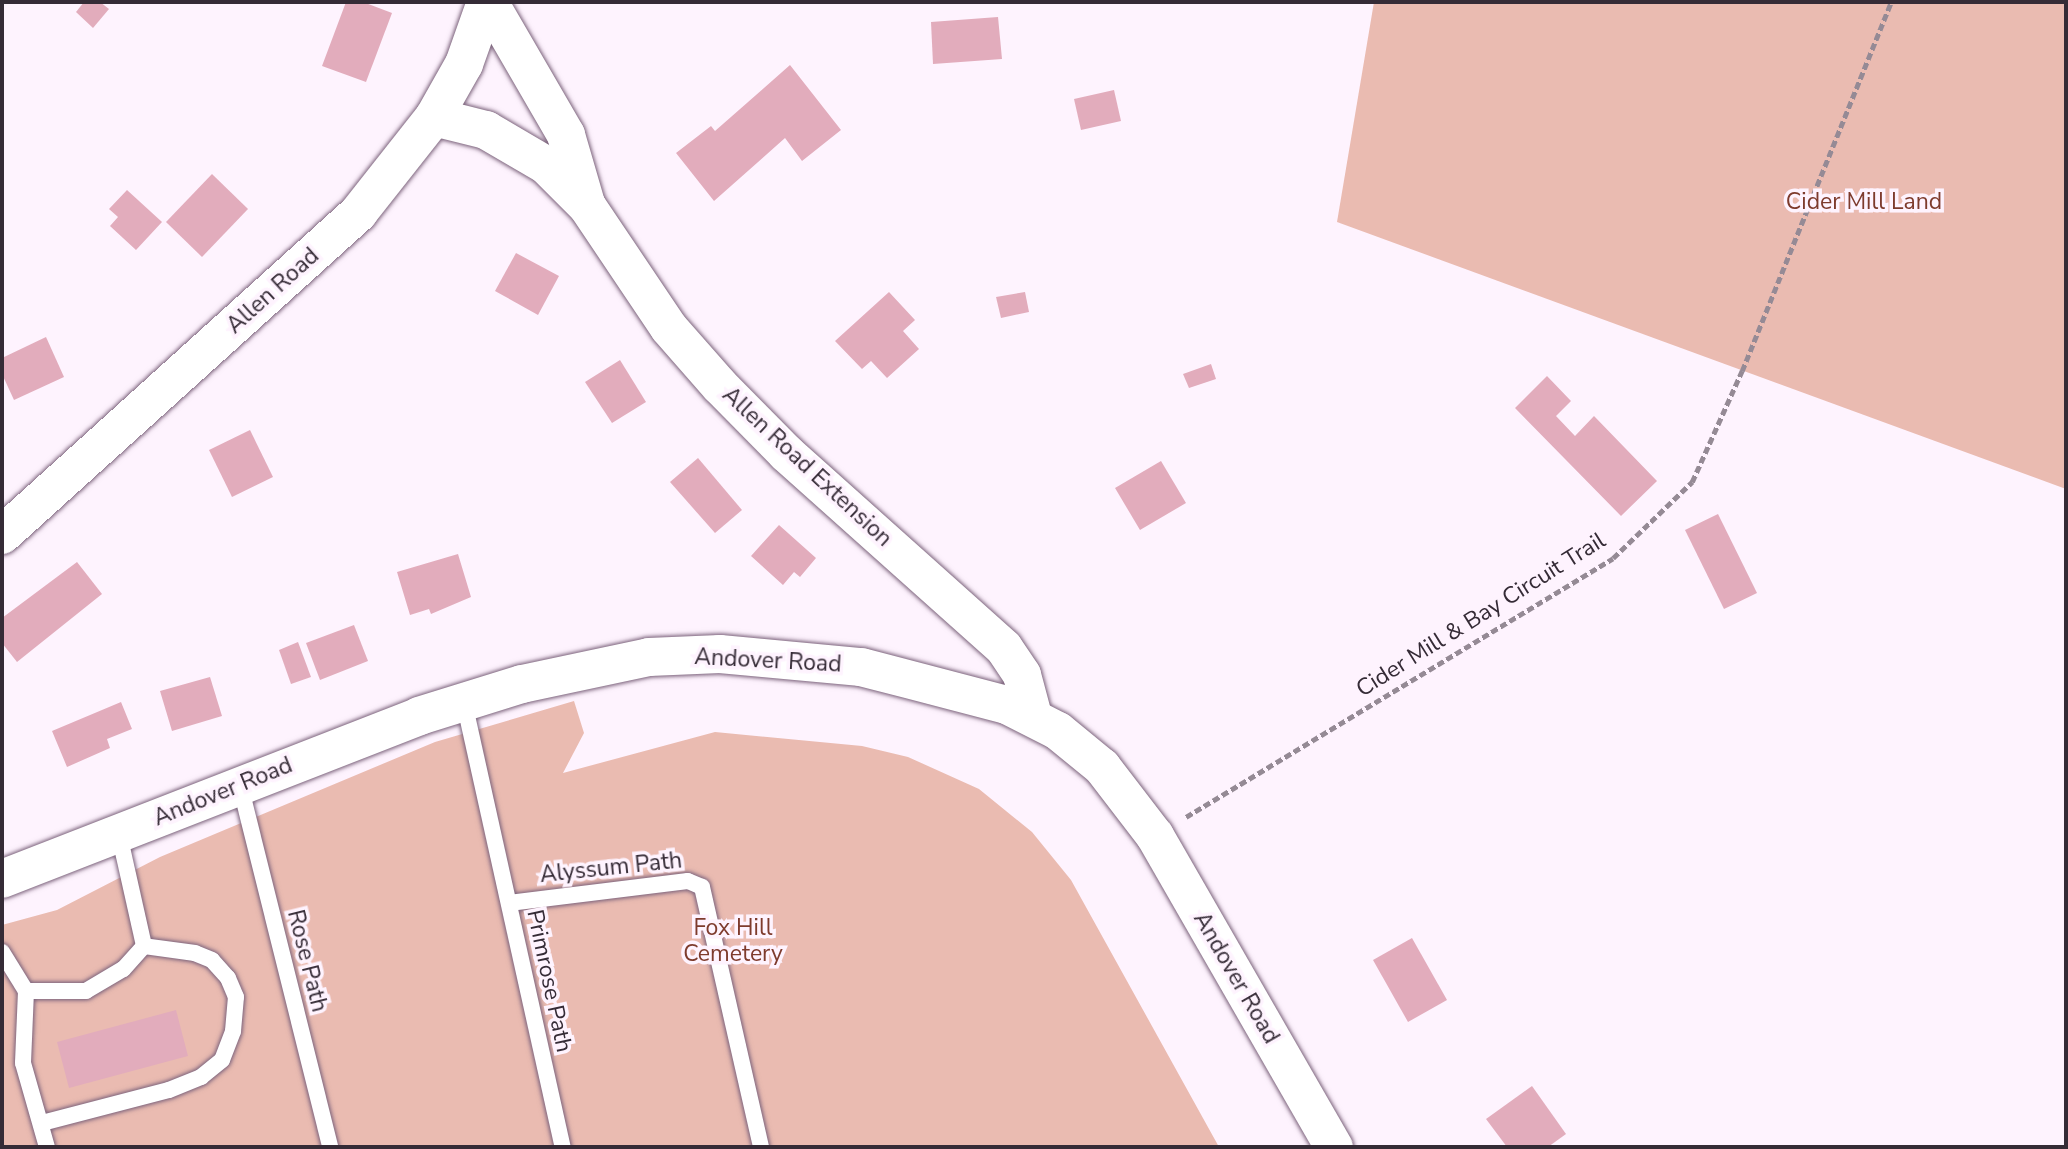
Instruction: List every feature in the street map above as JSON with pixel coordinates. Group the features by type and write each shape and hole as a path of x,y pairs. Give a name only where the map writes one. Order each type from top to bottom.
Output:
{"street":[{"name":"Allen Road","path":"2,535 359,212 434,117 464,64 487,2"},
{"name":"Allen Road Extension","path":"487,2 566,135 587,206"},
{"name":"Allen Road Extension","path":"434,117 486,130 517,144 546,164 587,206 669,328 720,386 786,453 1004,648 1022,675 1033,716"},
{"name":"Andover Road","path":"2,878 463,701 649,657 720,654 861,667 970,693 1033,716 1102,767 1155,836 1334,1147"}],"lane":[{"name":"Primrose Path","path":"463,701 563,1147"},
{"name":"Rose Path","path":"240,785 330,1147"},
{"path":"119,834 144,946"},
{"name":"Alyssum Path","path":"509,902 688,881 702,887 761,1147"},
{"path":"26,991 86,991 123,969 144,946"},
{"path":"42,1123 169,1090 201,1077 222,1060 233,1031 236,997 228,978 212,960 195,953 144,946"},
{"path":"2,952 26,991 23,1063 47,1147"}],"path":[{"name":"Cider Mill & Bay Circuit Trail","path":"1155,836 1613,558 1692,482 1742,371 1891,2"}],"green space":[{"name":"Cider Mill Land","path":"1374,2 2066,2 2066,489 1337,222"},
{"name":"Fox Hill Cemetery","path":"574,701 584,733 563,773 715,732 862,746 908,757 979,789 1032,832 1071,880 1219,1147 2,1147 2,925 57,910 160,857 435,742"}],"building":[{"path":"84,2 100,2 109,9 93,28 76,12"},
{"path":"346,2 363,2 392,13 366,82 322,66"},
{"path":"998,17 1002,59 933,64 931,22"},
{"path":"790,65 841,130 802,161 785,138 714,201 676,153 711,126 715,131"},
{"path":"1114,90 1121,121 1081,130 1074,99"},
{"path":"212,174 248,209 202,257 166,222"},
{"path":"127,190 162,222 136,250 110,226 118,217 109,209"},
{"path":"516,253 559,276 538,315 495,291"},
{"path":"889,292 915,320 903,331 919,349 887,378 871,361 862,369 835,341"},
{"path":"1025,292 1029,312 1001,318 996,297"},
{"path":"46,337 64,377 14,400 2,374 2,358"},
{"path":"620,360 646,402 612,423 585,382"},
{"path":"1211,364 1216,379 1189,388 1183,374"},
{"path":"1547,376 1571,401 1556,416 1575,436 1594,416 1657,481 1621,516 1515,408"},
{"path":"250,430 273,477 232,497 209,450"},
{"path":"698,458 742,510 715,533 670,482"},
{"path":"1161,461 1186,503 1140,530 1115,488"},
{"path":"1718,514 1757,593 1724,609 1685,530"},
{"path":"779,525 816,558 800,577 794,572 783,585 751,556"},
{"path":"458,554 471,597 431,614 429,609 410,615 397,572"},
{"path":"77,562 102,594 17,662 2,643 2,618"},
{"path":"354,625 368,661 320,680 306,643"},
{"path":"298,642 311,677 291,684 279,650"},
{"path":"210,677 222,716 172,731 160,691"},
{"path":"121,702 132,729 107,739 110,748 67,767 52,731"},
{"path":"1412,938 1447,1000 1408,1022 1373,960"},
{"path":"176,1010 188,1056 69,1088 57,1042"},
{"path":"1532,1086 1566,1134 1548,1147 1507,1147 1486,1119"}]}
